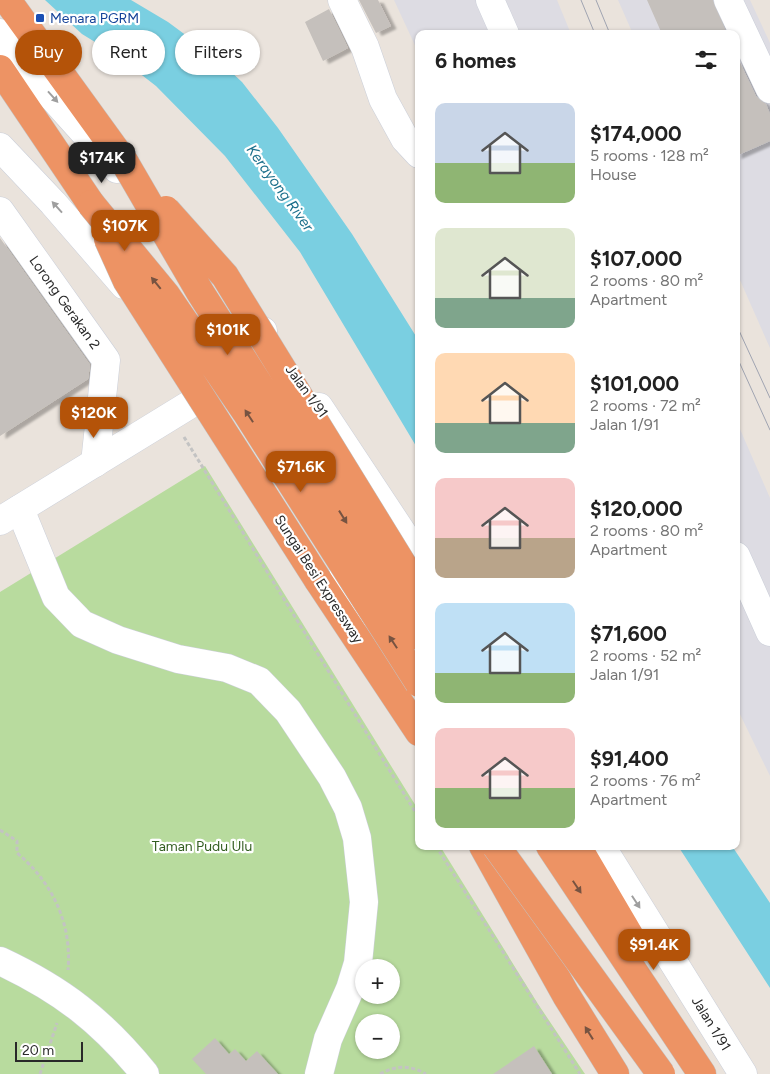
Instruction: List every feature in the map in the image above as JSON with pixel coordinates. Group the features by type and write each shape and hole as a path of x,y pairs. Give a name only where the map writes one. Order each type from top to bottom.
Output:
{"highway":[{"path":"8,0 125,162 225,276 415,585"},
{"name":"Sungai Besi Expressway","path":"0,70 91,204 127,281 318,580 415,726"},
{"path":"125,162 200,292 415,630"},
{"path":"91,204 171,302 246,412 415,677"},
{"path":"355,617 415,725"},
{"path":"485,850 566,995 615,1074"},
{"path":"499,850 661,1074"},
{"path":"513,850 646,1074"},
{"path":"553,850 702,1074"},
{"path":"579,850 708,1074"}],"street":[{"path":"342,0 365,47 382,99 406,139 415,149"},
{"path":"490,0 503,30"},
{"path":"728,0 770,89"},
{"name":"Jalan 1/91","path":"0,33 26,68 264,331 341,438 415,552"},
{"path":"0,147 107,264 210,393 355,617"},
{"name":"Lorong Gerakan 2","path":"0,211 106,360 95,463"},
{"path":"264,331 257,353 246,370 95,463 8,509 56,597 82,624 118,640 178,659 227,668 259,682 288,711 332,777 348,808 357,838 364,902 358,963 350,989 328,1039 319,1074"},
{"path":"355,617 342,576 352,559 383,545 415,560"},
{"path":"740,565 770,632"},
{"name":"Jalan 1/91","path":"603,850 743,1074"},
{"path":"0,961 66,996 97,1020 145,1074"}],"path":[{"path":"171,417 415,812"},
{"path":"0,830 17,840 17,853 43,880 58,904 68,937 69,955 66,996 40,1074"},
{"path":"439,850 580,1074"},
{"path":"380,1074 398,1067 407,1067 426,1074"}],"shaded area":[{"path":"394,0 557,0 569,30 415,30 415,45"},
{"path":"618,0 750,0 770,43 770,348 740,280 740,30 631,30"},
{"path":"740,429 770,498 770,776 740,714"}],"green space":[{"name":"Taman Pudu Ulu","path":"205,466 415,805 415,850 442,850 538,1004 585,1074 0,1074 0,592"}],"water":[{"name":"Kerayong River","path":"45,0 131,0 179,30 175,30 175,75 234,75 242,82 278,128 352,234 415,335 415,444 300,252 225,156 156,86 142,75 165,75 165,30 92,30 92,40 82,34 82,30 78,30"},
{"path":"681,850 735,850 770,903 770,988"}],"building":[{"path":"359,0 378,0 391,26 376,33"},
{"path":"647,0 713,0 725,30 660,30"},
{"path":"329,9 348,48 323,61 305,22"},
{"path":"740,62 756,96 766,104 770,114 770,141 740,154"},
{"path":"0,238 90,365 88,379 0,436"},
{"path":"215,1038 229,1054 235,1049 246,1061 257,1051 278,1074 206,1074 192,1059"},
{"path":"534,1046 552,1074 493,1074"}],"tram line":[{"path":"581,0 593,30"},
{"path":"596,0 608,30"},
{"path":"740,333 770,398"},
{"path":"740,364 770,430"}],"place":[{"name":"Menara PGRM","path":"40,18"}]}
